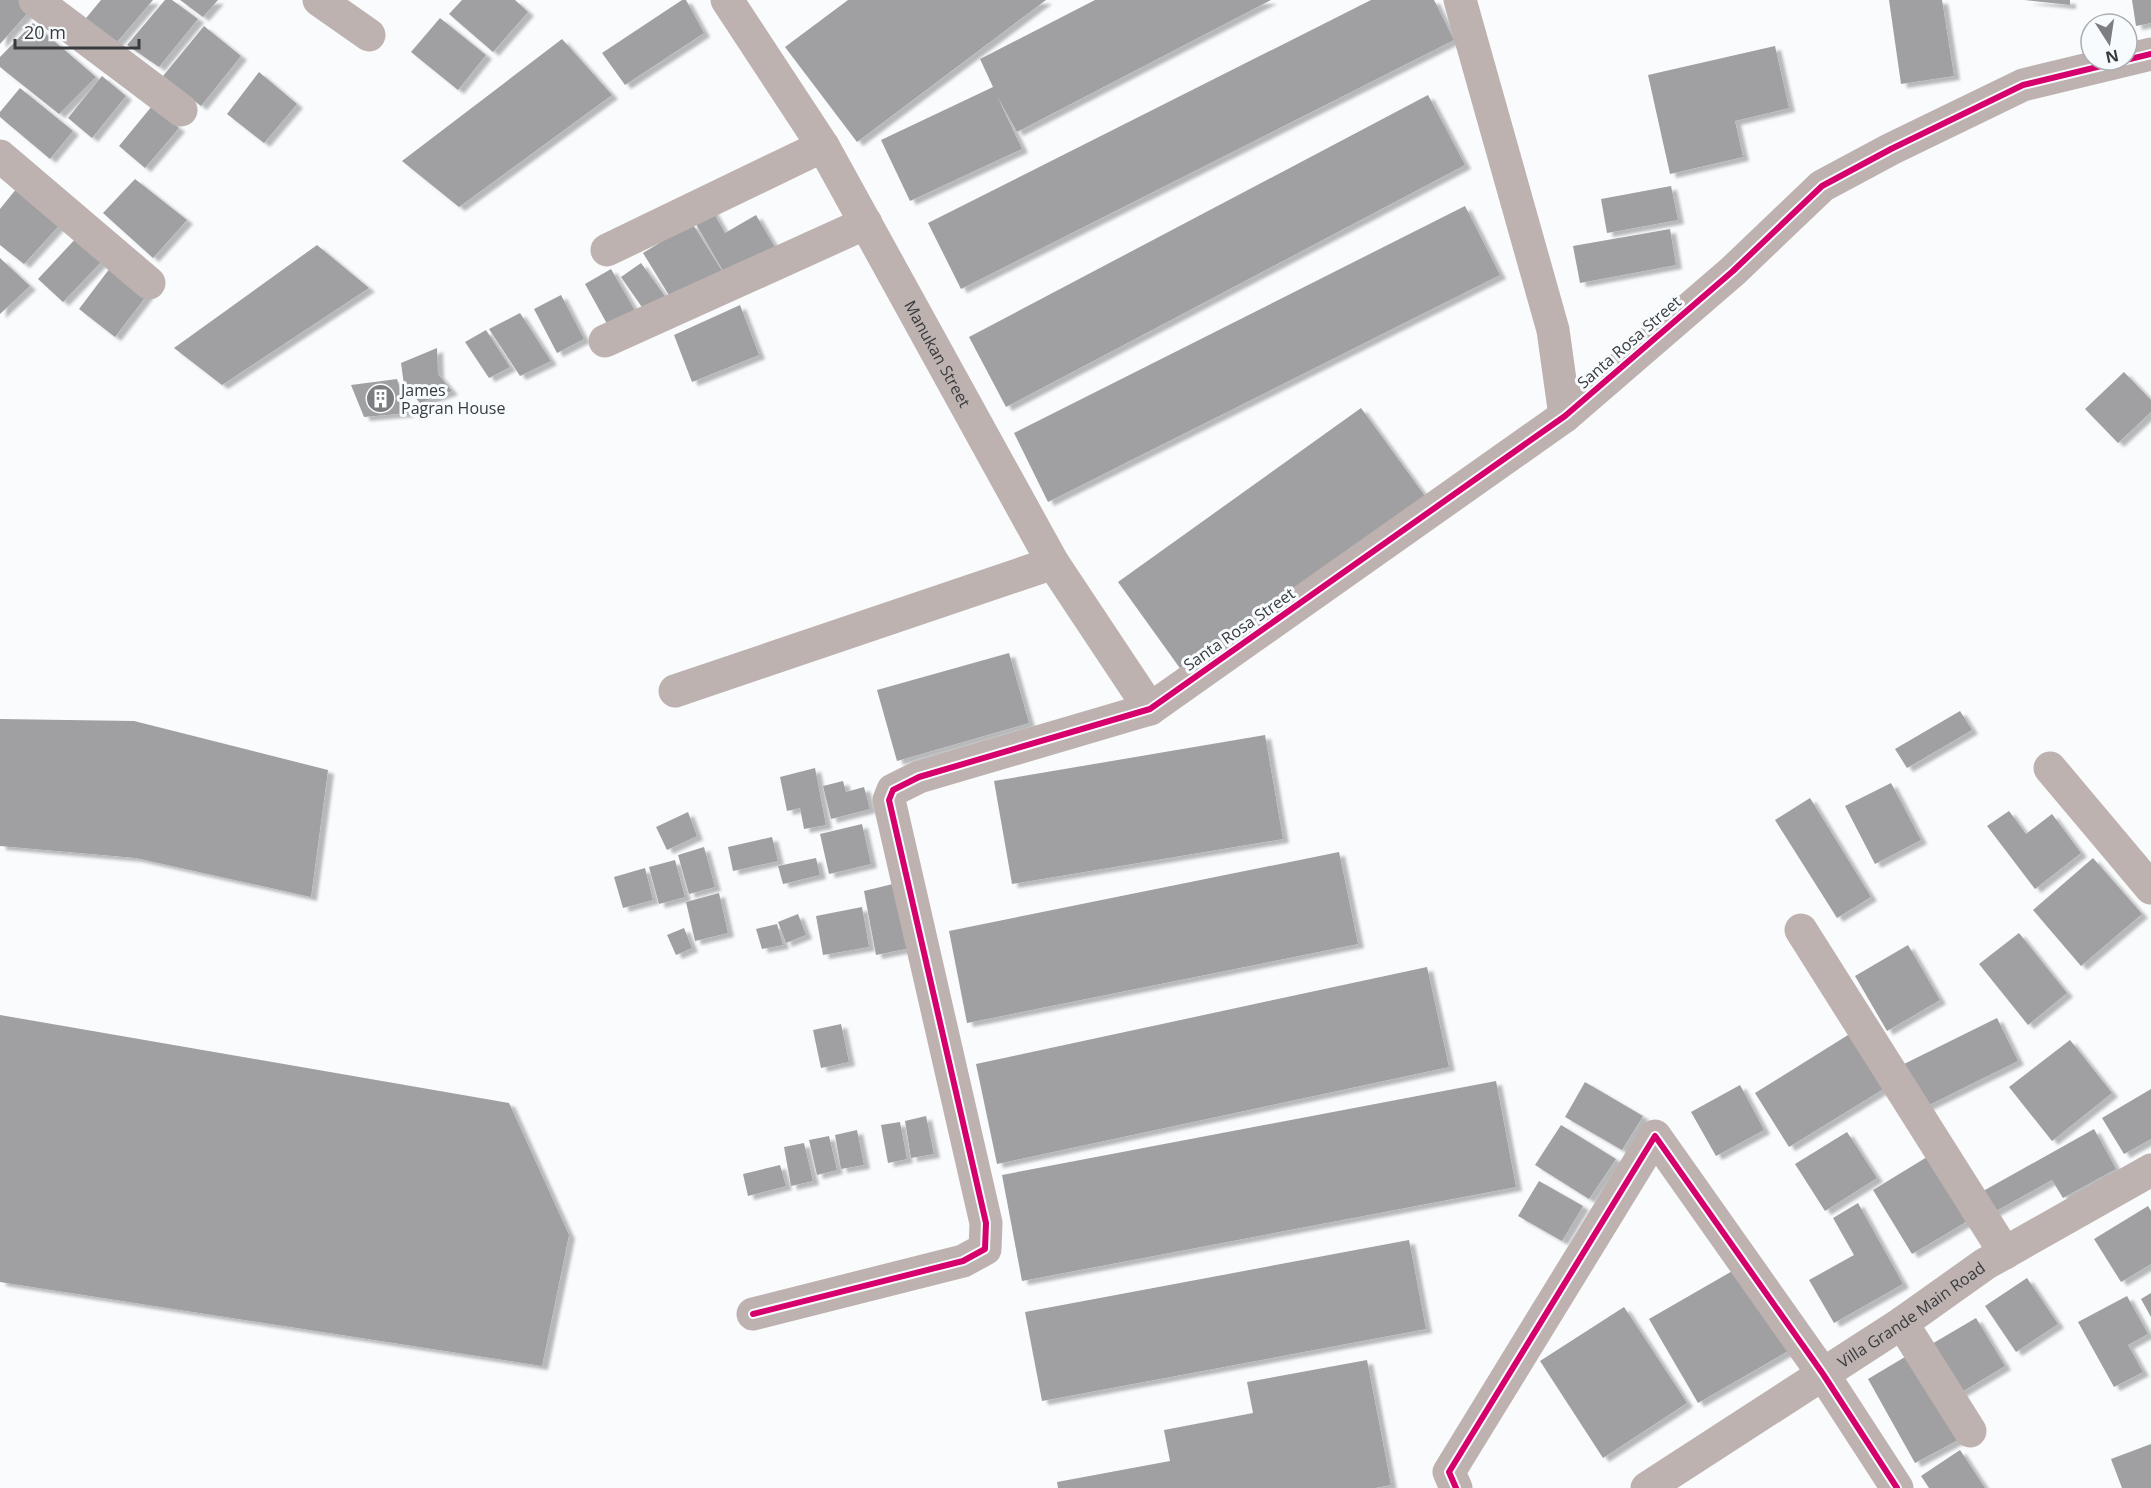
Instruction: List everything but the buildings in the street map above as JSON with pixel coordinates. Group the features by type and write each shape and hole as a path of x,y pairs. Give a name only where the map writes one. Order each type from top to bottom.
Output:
{"street":[{"path":"35,0 181,110"},
{"path":"319,0 369,35"},
{"name":"Manukan Street","path":"727,0 823,146 1053,563 1150,709"},
{"path":"1460,0 1553,330 1565,416"},
{"name":"Santa Rosa Street","path":"753,1314 963,1261 986,1249 986,1223 889,800 893,790 919,777 1150,709 1565,416 1733,271 1822,186 1890,149 2023,85 2151,54"},
{"path":"607,250 823,146"},
{"path":"0,156 149,283"},
{"path":"605,341 866,223"},
{"path":"675,691 1053,563"},
{"path":"2050,768 2151,888"},
{"path":"1801,930 2005,1253"},
{"path":"1452,1480 1655,1136 1823,1374 1897,1488"},
{"name":"Villa Grande Main Road","path":"1647,1488 1902,1323 2005,1253 2151,1170"},
{"path":"1902,1323 1970,1431"}],"cycle path":[{"path":"753,1314 963,1261 985,1249 986,1223 889,800 893,790 919,777 1150,709 1565,416 1733,271 1822,186 1891,149 2023,85 2151,54"},
{"path":"1456,1488 1449,1472 1655,1136 1823,1374 1897,1488"}],"place":[{"name":"James Pagran House","path":"380,399"}]}
